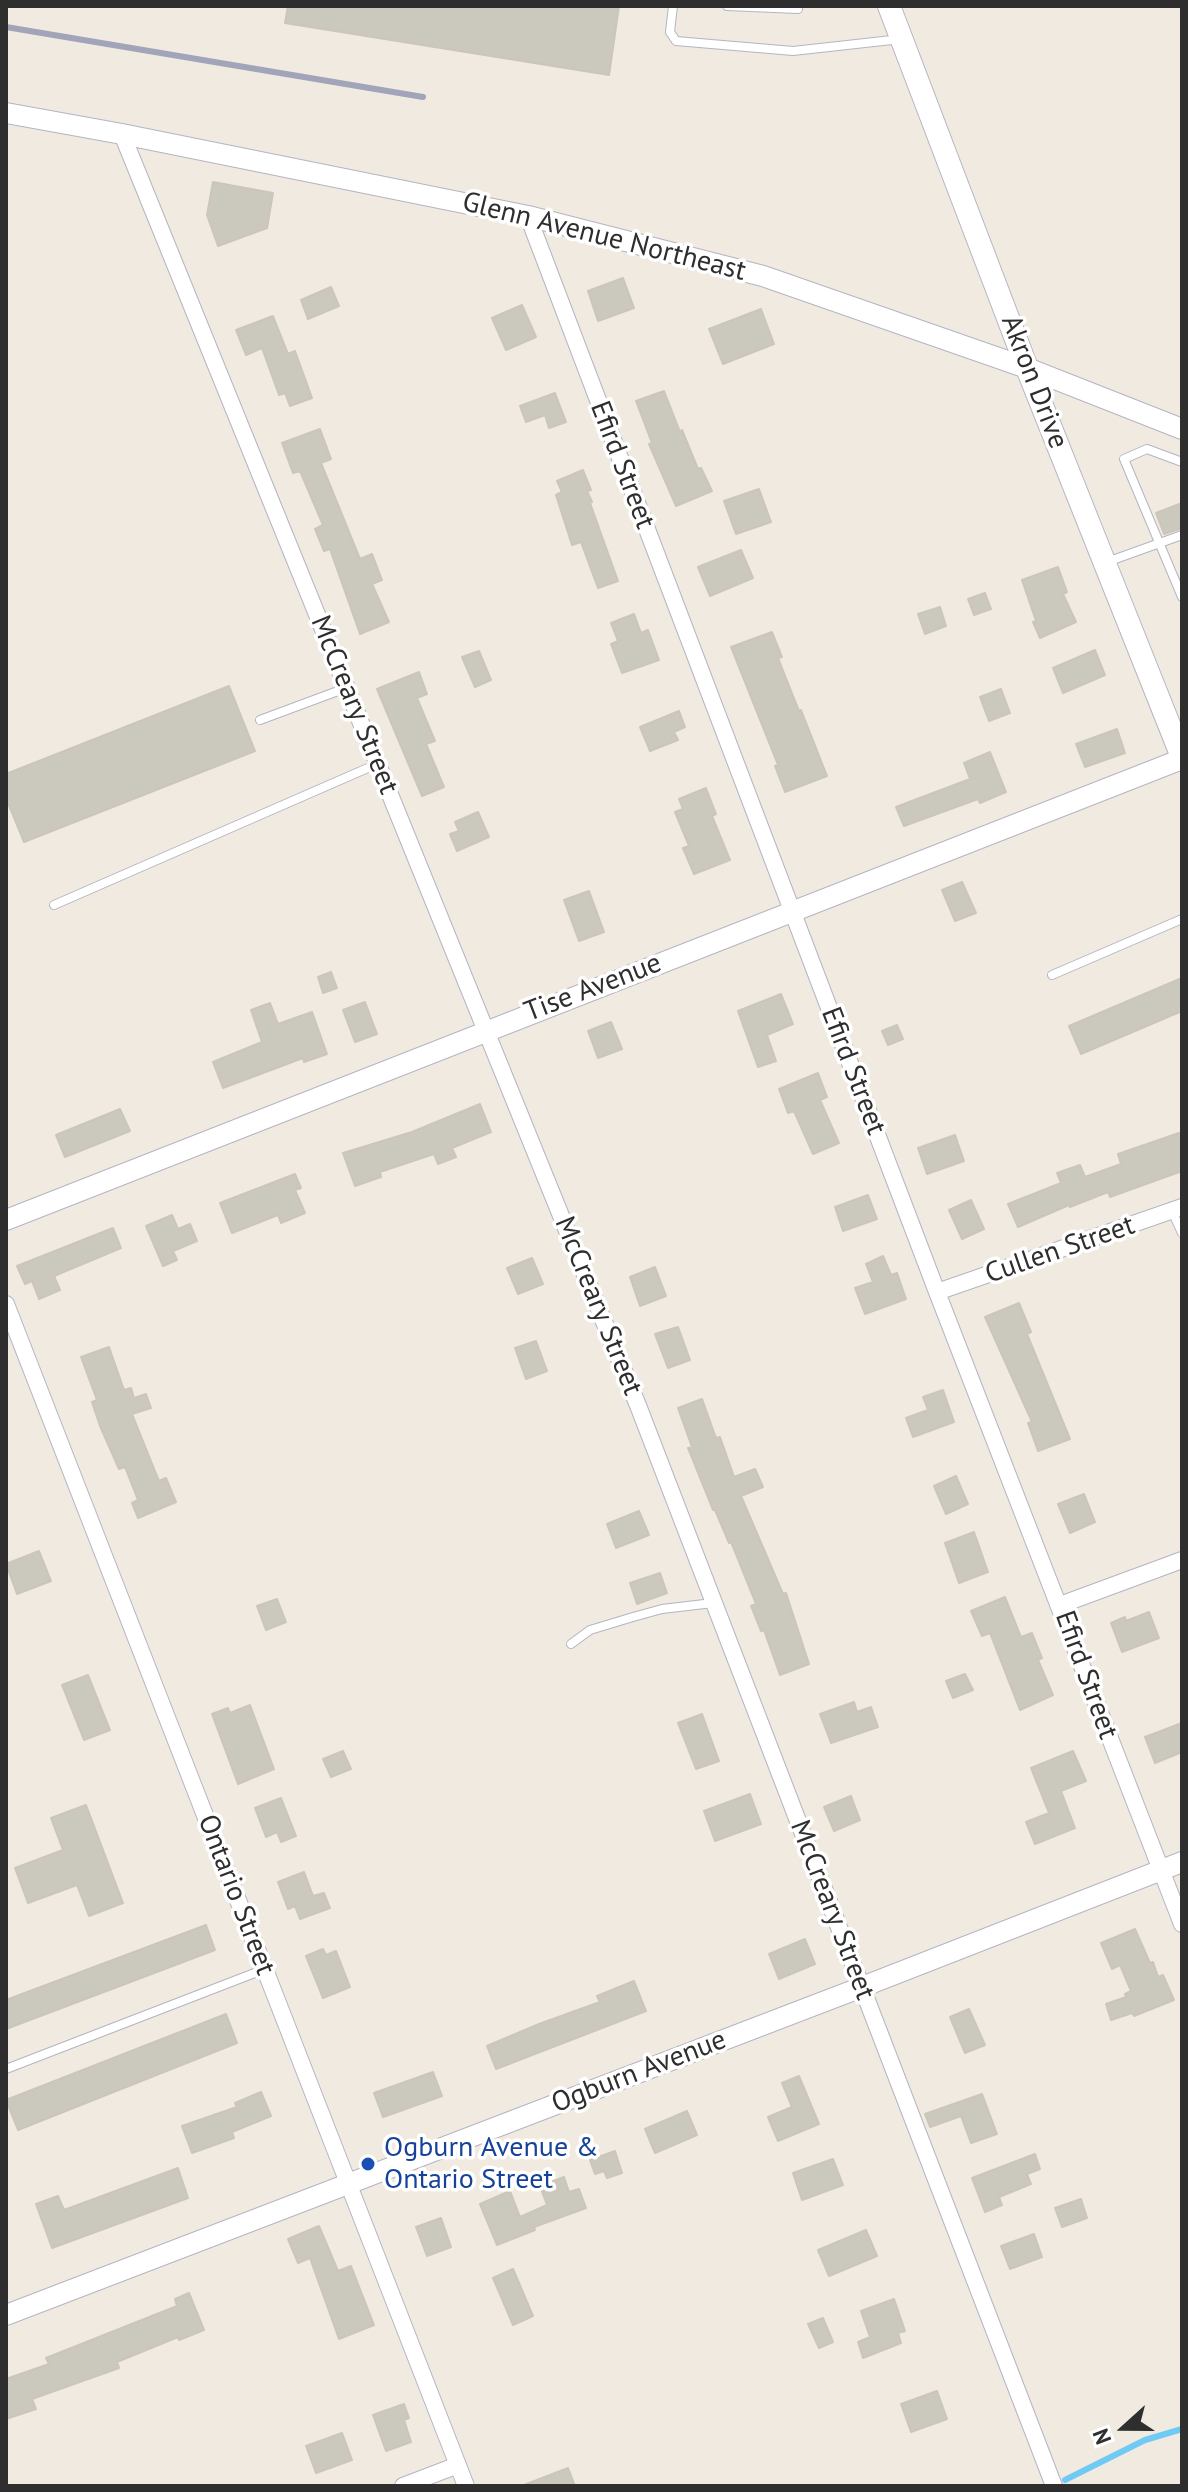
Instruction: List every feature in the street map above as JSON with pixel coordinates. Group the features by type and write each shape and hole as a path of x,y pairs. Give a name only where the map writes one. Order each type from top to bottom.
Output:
{"main road":[{"name":"Akron Drive","path":"889,6 1027,368 1182,758"}],"street":[{"name":"Glenn Avenue Northeast","path":"6,113 528,216 763,276 1027,368 1182,429"},
{"name":"McCreary Street","path":"122,134 639,1408 1054,2486"},
{"name":"Efird Street","path":"528,216 791,911 1182,1924"},
{"name":"Tise Avenue","path":"6,1220 1182,758"},
{"name":"Cullen Street","path":"937,1292 1177,1209"},
{"name":"Ontario Street","path":"6,1304 466,2486"},
{"path":"1060,1605 1182,1560"},
{"name":"Ogburn Avenue","path":"6,2315 1182,1862"},
{"path":"403,2486 458,2465"}],"lane":[{"path":"673,6 670,32 676,41 793,51 902,39"},
{"path":"727,6 798,9"},
{"path":"1182,462 1147,449 1124,459 1182,597"},
{"path":"1105,563 1182,535"},
{"path":"260,720 347,687"},
{"path":"54,905 378,764"},
{"path":"1052,975 1182,919"},
{"path":"1177,1209 1182,1233"},
{"path":"571,1644 590,1630 633,1617 662,1609 714,1603"},
{"path":"6,2069 265,1969"}],"building":[{"path":"288,6 619,6 609,75 285,23"},
{"path":"213,182 273,193 267,228 218,246 207,215"},
{"path":"623,278 634,308 598,321 588,291"},
{"path":"331,287 339,306 308,319 301,300"},
{"path":"522,305 536,337 506,350 492,318"},
{"path":"761,309 774,344 723,364 709,329"},
{"path":"273,316 288,354 295,351 312,398 290,406 285,393 279,395 262,348 246,355 236,330"},
{"path":"664,391 680,432 682,430 698,469 701,468 712,491 676,506 649,444 652,443 636,401"},
{"path":"555,393 566,422 549,428 545,415 526,422 520,406"},
{"path":"320,429 331,459 321,463 360,559 372,554 382,580 372,584 389,622 360,634 330,549 324,551 315,529 323,525 300,471 293,473 282,443"},
{"path":"583,470 591,490 587,491 590,503 618,581 598,588 581,542 572,545 556,495 562,492 557,481"},
{"path":"759,489 771,522 736,534 724,501"},
{"path":"1182,503 1182,528 1164,534 1156,513"},
{"path":"741,550 753,578 710,596 698,567"},
{"path":"1058,567 1067,592 1063,594 1076,622 1040,638 1022,580"},
{"path":"985,593 991,609 974,615 968,599"},
{"path":"940,607 946,626 925,634 918,614"},
{"path":"634,614 641,633 648,630 659,660 622,673 611,644 618,641 611,623"},
{"path":"772,632 782,657 778,658 827,776 785,792 775,766 778,765 731,647"},
{"path":"1095,650 1105,675 1063,693 1053,668"},
{"path":"479,651 491,680 475,687 462,657"},
{"path":"419,672 427,694 417,698 435,741 426,744 444,787 422,796 377,689"},
{"path":"229,686 255,751 24,842 6,798 6,774"},
{"path":"1001,689 1010,713 989,721 980,697"},
{"path":"679,711 685,727 674,732 678,740 650,751 640,727"},
{"path":"1117,729 1125,753 1085,767 1076,744"},
{"path":"990,752 1006,792 904,826 896,807 970,779 964,763"},
{"path":"706,788 716,814 712,816 730,860 694,874 683,848 689,846 675,812 683,809 679,799"},
{"path":"478,812 489,837 457,851 450,834 459,831 455,822"},
{"path":"962,882 976,913 955,921 942,890"},
{"path":"589,891 604,932 579,941 564,900"},
{"path":"331,972 337,988 323,993 318,977"},
{"path":"1182,978 1182,1011 1081,1054 1069,1026"},
{"path":"781,994 793,1024 767,1035 776,1061 758,1067 738,1011"},
{"path":"365,1002 377,1034 355,1042 343,1010"},
{"path":"270,1003 278,1024 312,1012 327,1054 304,1062 303,1058 223,1088 213,1062 262,1042 251,1010"},
{"path":"611,1022 622,1049 598,1058 588,1031"},
{"path":"897,1025 903,1039 888,1045 882,1031"},
{"path":"818,1073 827,1097 820,1100 839,1143 813,1154 794,1111 788,1113 779,1089"},
{"path":"480,1104 491,1132 452,1148 456,1157 438,1164 434,1154 380,1172 381,1177 355,1186 343,1153 412,1132"},
{"path":"120,1109 130,1131 65,1157 56,1135"},
{"path":"1182,1132 1182,1171 1110,1197 1108,1192 1069,1205 1018,1227 1008,1204 1061,1183 1057,1173 1080,1165 1085,1177 1121,1164 1118,1154"},
{"path":"955,1135 964,1161 927,1174 918,1148"},
{"path":"295,1174 301,1188 295,1190 305,1213 281,1223 278,1215 232,1233 220,1203"},
{"path":"868,1195 877,1219 843,1231 835,1207"},
{"path":"971,1200 984,1229 962,1239 949,1210"},
{"path":"172,1215 178,1229 190,1224 197,1241 173,1251 177,1260 163,1266 146,1226"},
{"path":"113,1228 121,1248 54,1276 60,1290 39,1299 32,1281 25,1284 17,1266"},
{"path":"883,1256 891,1275 897,1273 906,1299 865,1314 855,1288 873,1282 866,1264"},
{"path":"532,1258 543,1284 518,1294 507,1268"},
{"path":"655,1267 666,1296 640,1306 630,1277"},
{"path":"1019,1303 1031,1332 1027,1334 1070,1439 1038,1451 1028,1423 1032,1422 985,1317"},
{"path":"678,1327 690,1360 668,1368 655,1334"},
{"path":"536,1341 547,1371 526,1379 515,1348"},
{"path":"109,1347 124,1390 131,1388 134,1398 146,1394 151,1408 132,1414 159,1481 166,1478 176,1502 138,1518 132,1503 138,1500 125,1467 119,1469 100,1426 92,1402 97,1400 81,1357"},
{"path":"943,1390 954,1422 913,1437 906,1418 928,1410 923,1397"},
{"path":"702,1399 734,1477 755,1469 763,1487 741,1496 783,1594 786,1593 809,1664 780,1675 764,1630 761,1631 751,1606 756,1604 731,1542 713,1510 688,1448 692,1447 678,1408"},
{"path":"956,1476 968,1504 946,1514 934,1486"},
{"path":"1084,1494 1095,1522 1070,1533 1058,1504"},
{"path":"639,1511 649,1535 616,1548 607,1524"},
{"path":"974,1532 988,1572 959,1583 945,1543"},
{"path":"39,1551 51,1581 17,1594 6,1564"},
{"path":"660,1573 667,1593 637,1604 630,1583"},
{"path":"1005,1597 1021,1637 1032,1633 1042,1658 1038,1660 1053,1695 1020,1710 990,1633 982,1636 971,1611"},
{"path":"277,1599 286,1622 266,1630 257,1606"},
{"path":"1149,1612 1159,1638 1122,1652 1111,1623"},
{"path":"965,1674 973,1690 953,1698 946,1681"},
{"path":"88,1675 110,1730 84,1740 62,1685"},
{"path":"854,1702 857,1712 871,1707 878,1727 831,1743 820,1714"},
{"path":"250,1705 274,1769 238,1784 212,1714 228,1708 230,1713"},
{"path":"702,1714 719,1761 696,1769 678,1723"},
{"path":"1182,1723 1182,1752 1155,1763 1145,1737"},
{"path":"343,1751 351,1769 331,1777 323,1759"},
{"path":"1073,1751 1086,1781 1061,1791 1075,1828 1035,1844 1026,1822 1049,1813 1031,1768"},
{"path":"750,1794 761,1824 715,1841 704,1811"},
{"path":"851,1796 860,1820 834,1831 824,1807"},
{"path":"281,1798 296,1836 281,1842 277,1832 266,1837 255,1808"},
{"path":"86,1805 123,1903 89,1916 77,1885 28,1903 15,1868 63,1850 51,1818"},
{"path":"304,1872 313,1896 324,1893 330,1908 300,1919 295,1906 288,1909 278,1882"},
{"path":"206,1925 215,1950 6,2029 6,2000"},
{"path":"1135,1929 1150,1963 1153,1962 1158,1977 1163,1975 1174,2000 1134,2016 1132,2013 1111,2020 1106,2004 1126,1997 1125,1994 1131,1991 1120,1965 1112,1969 1101,1943"},
{"path":"805,1939 815,1964 779,1979 769,1954"},
{"path":"323,1949 326,1955 336,1951 350,1987 323,1998 306,1956"},
{"path":"634,1981 646,2011 496,2069 487,2046 600,2002 597,1996"},
{"path":"969,2009 985,2045 965,2053 950,2017"},
{"path":"226,2014 237,2043 18,2130 6,2100"},
{"path":"433,2072 442,2096 383,2117 374,2093"},
{"path":"799,2076 819,2124 778,2141 768,2117 792,2107 782,2083"},
{"path":"261,2092 271,2116 232,2132 234,2138 192,2153 182,2126 237,2107 235,2103"},
{"path":"982,2094 997,2134 971,2143 961,2116 930,2127 925,2114"},
{"path":"687,2111 697,2135 655,2153 645,2129"},
{"path":"615,2151 622,2173 607,2178 604,2171 595,2174 590,2160"},
{"path":"1035,2154 1040,2169 1027,2174 1031,2184 999,2197 1002,2205 985,2212 972,2178"},
{"path":"833,2159 843,2185 802,2200 793,2173"},
{"path":"178,2168 188,2198 52,2248 36,2204 58,2196 64,2210"},
{"path":"564,2177 569,2192 579,2189 586,2208 534,2227 535,2230 497,2245 480,2204 510,2191 520,2217 547,2205 540,2186"},
{"path":"1081,2199 1087,2218 1062,2227 1055,2208"},
{"path":"441,2218 451,2247 427,2256 416,2227"},
{"path":"319,2226 338,2271 351,2266 374,2325 339,2339 310,2258 298,2263 288,2239"},
{"path":"866,2230 877,2256 829,2276 818,2250"},
{"path":"1034,2234 1042,2257 1010,2269 1001,2246"},
{"path":"513,2269 533,2316 513,2325 493,2278"},
{"path":"189,2293 204,2330 179,2340 178,2337 117,2362 119,2368 32,2399 36,2409 6,2419 6,2379 49,2364 46,2358 177,2306 175,2299"},
{"path":"894,2299 905,2331 898,2333 901,2343 863,2358 858,2342 870,2337 861,2311"},
{"path":"823,2318 833,2342 819,2348 808,2324"},
{"path":"937,2391 947,2419 911,2432 901,2404"},
{"path":"404,2404 409,2418 404,2420 411,2442 386,2451 373,2415"},
{"path":"342,2433 352,2460 316,2473 306,2446"},
{"path":"568,2468 575,2486 524,2486 524,2485"}],"waterway":[{"path":"1065,2480 1145,2440 1182,2429"}],"railway":[{"path":"6,27 423,97"}],"place":[{"name":"Ogburn Avenue & Ontario Street","path":"368,2164"}]}
